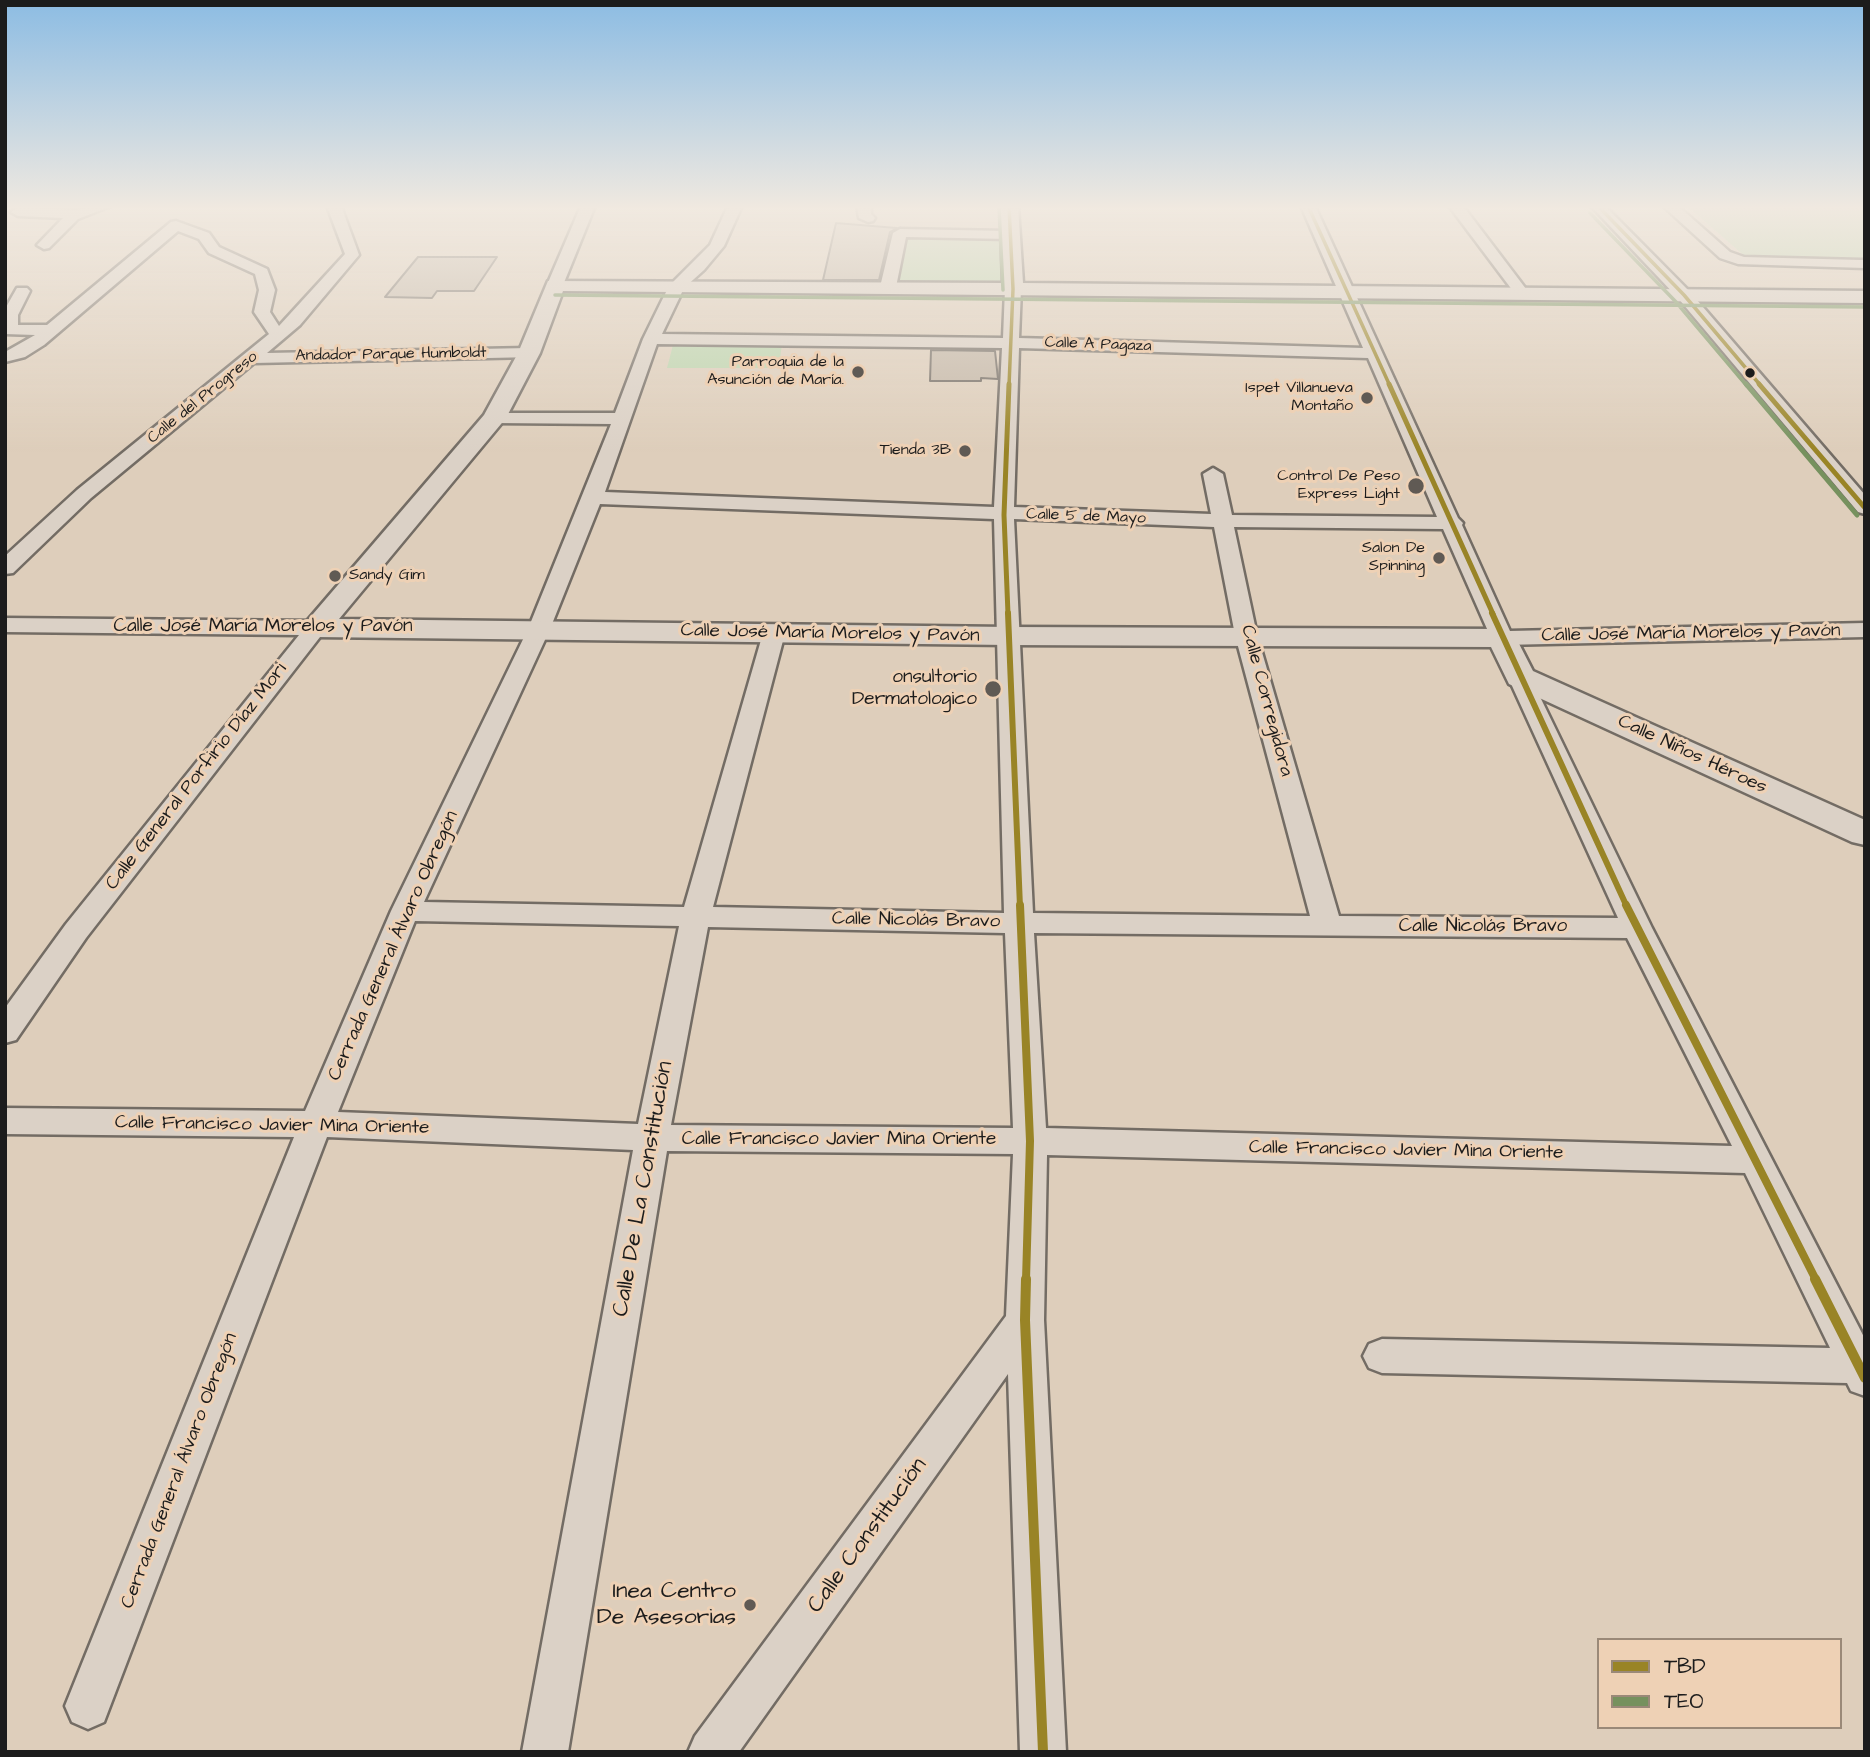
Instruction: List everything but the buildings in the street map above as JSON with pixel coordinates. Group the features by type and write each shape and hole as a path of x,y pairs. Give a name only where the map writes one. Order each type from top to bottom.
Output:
{"street":[{"path":"5,357 27,349 101,288"},
{"path":"266,288 262,312 278,336"},
{"name":"Calle del Progreso","path":"5,568 84,494 293,323 324,288"},
{"name":"Calle General Porfirio Díaz Mori","path":"5,1032 76,931 316,628 495,418 532,346 554,288"},
{"name":"Cerrada General Álvaro Obregón","path":"88,1706 316,1124 405,911 539,629 593,498 651,339 676,288"},
{"path":"888,288 1865,297"},
{"path":"1346,288 1453,523 1502,638 1637,928 1861,1373 1382,1356"},
{"path":"1518,288 1521,292"},
{"path":"1677,288 1865,508"},
{"path":"1013,289 1004,515 1030,1141 1025,1320 1044,1752"},
{"path":"22,291 8,316 10,330 51,330"},
{"path":"430,338 532,346"},
{"name":"Calle A Pagaza","path":"651,339 1012,342 1376,353"},
{"name":"Andador Parque Humboldt","path":"253,358 532,346"},
{"path":"495,418 623,419"},
{"name":"Calle Corregidora","path":"1213,474 1246,635 1328,927"},
{"name":"Calle 5 de Mayo","path":"593,498 1004,515 1453,523"},
{"name":"Calle José María Morelos y Pavón","path":"5,625 1009,636 1502,638 1865,630"},
{"name":"Calle De La Constitución","path":"545,1752 652,1138 696,916 774,633"},
{"name":"Calle Niños Héroes","path":"1520,677 1865,834"},
{"name":"Calle Nicolás Bravo","path":"405,911 1019,923 1637,928"},
{"name":"Calle Francisco Javier Mina Oriente","path":"5,1121 316,1124 652,1138 1030,1141 1756,1160"},
{"name":"Calle Constitución","path":"711,1752 1025,1320"}],"green space":[{"path":"674,341 782,343 779,368 667,368"}],"transit line":[{"name":"TBD","path":"1013,288 1004,515 1030,1141 1025,1320 1043,1752"},
{"name":"TBD","path":"1346,288 1520,677 1637,928 1865,1378"},
{"name":"TEO","path":"1662,288 1857,515"},
{"name":"TBD","path":"1677,288 1865,508"},
{"name":"TEO","path":"555,295 1865,307"}],"place":[{"name":"Parroquia de la Asunción de María.","path":"858,372"},
{"name":"Ispet Villanueva Montaño","path":"1367,398"},
{"name":"Tienda 3B","path":"965,451"},
{"name":"Control De Peso Express Light","path":"1416,486"},
{"name":"Salon De Spinning","path":"1439,558"},
{"name":"Sandy Gim","path":"335,576"},
{"name":"onsultorio Dermatologico","path":"993,689"},
{"name":"Inea Centro De Asesorias","path":"750,1605"}]}
